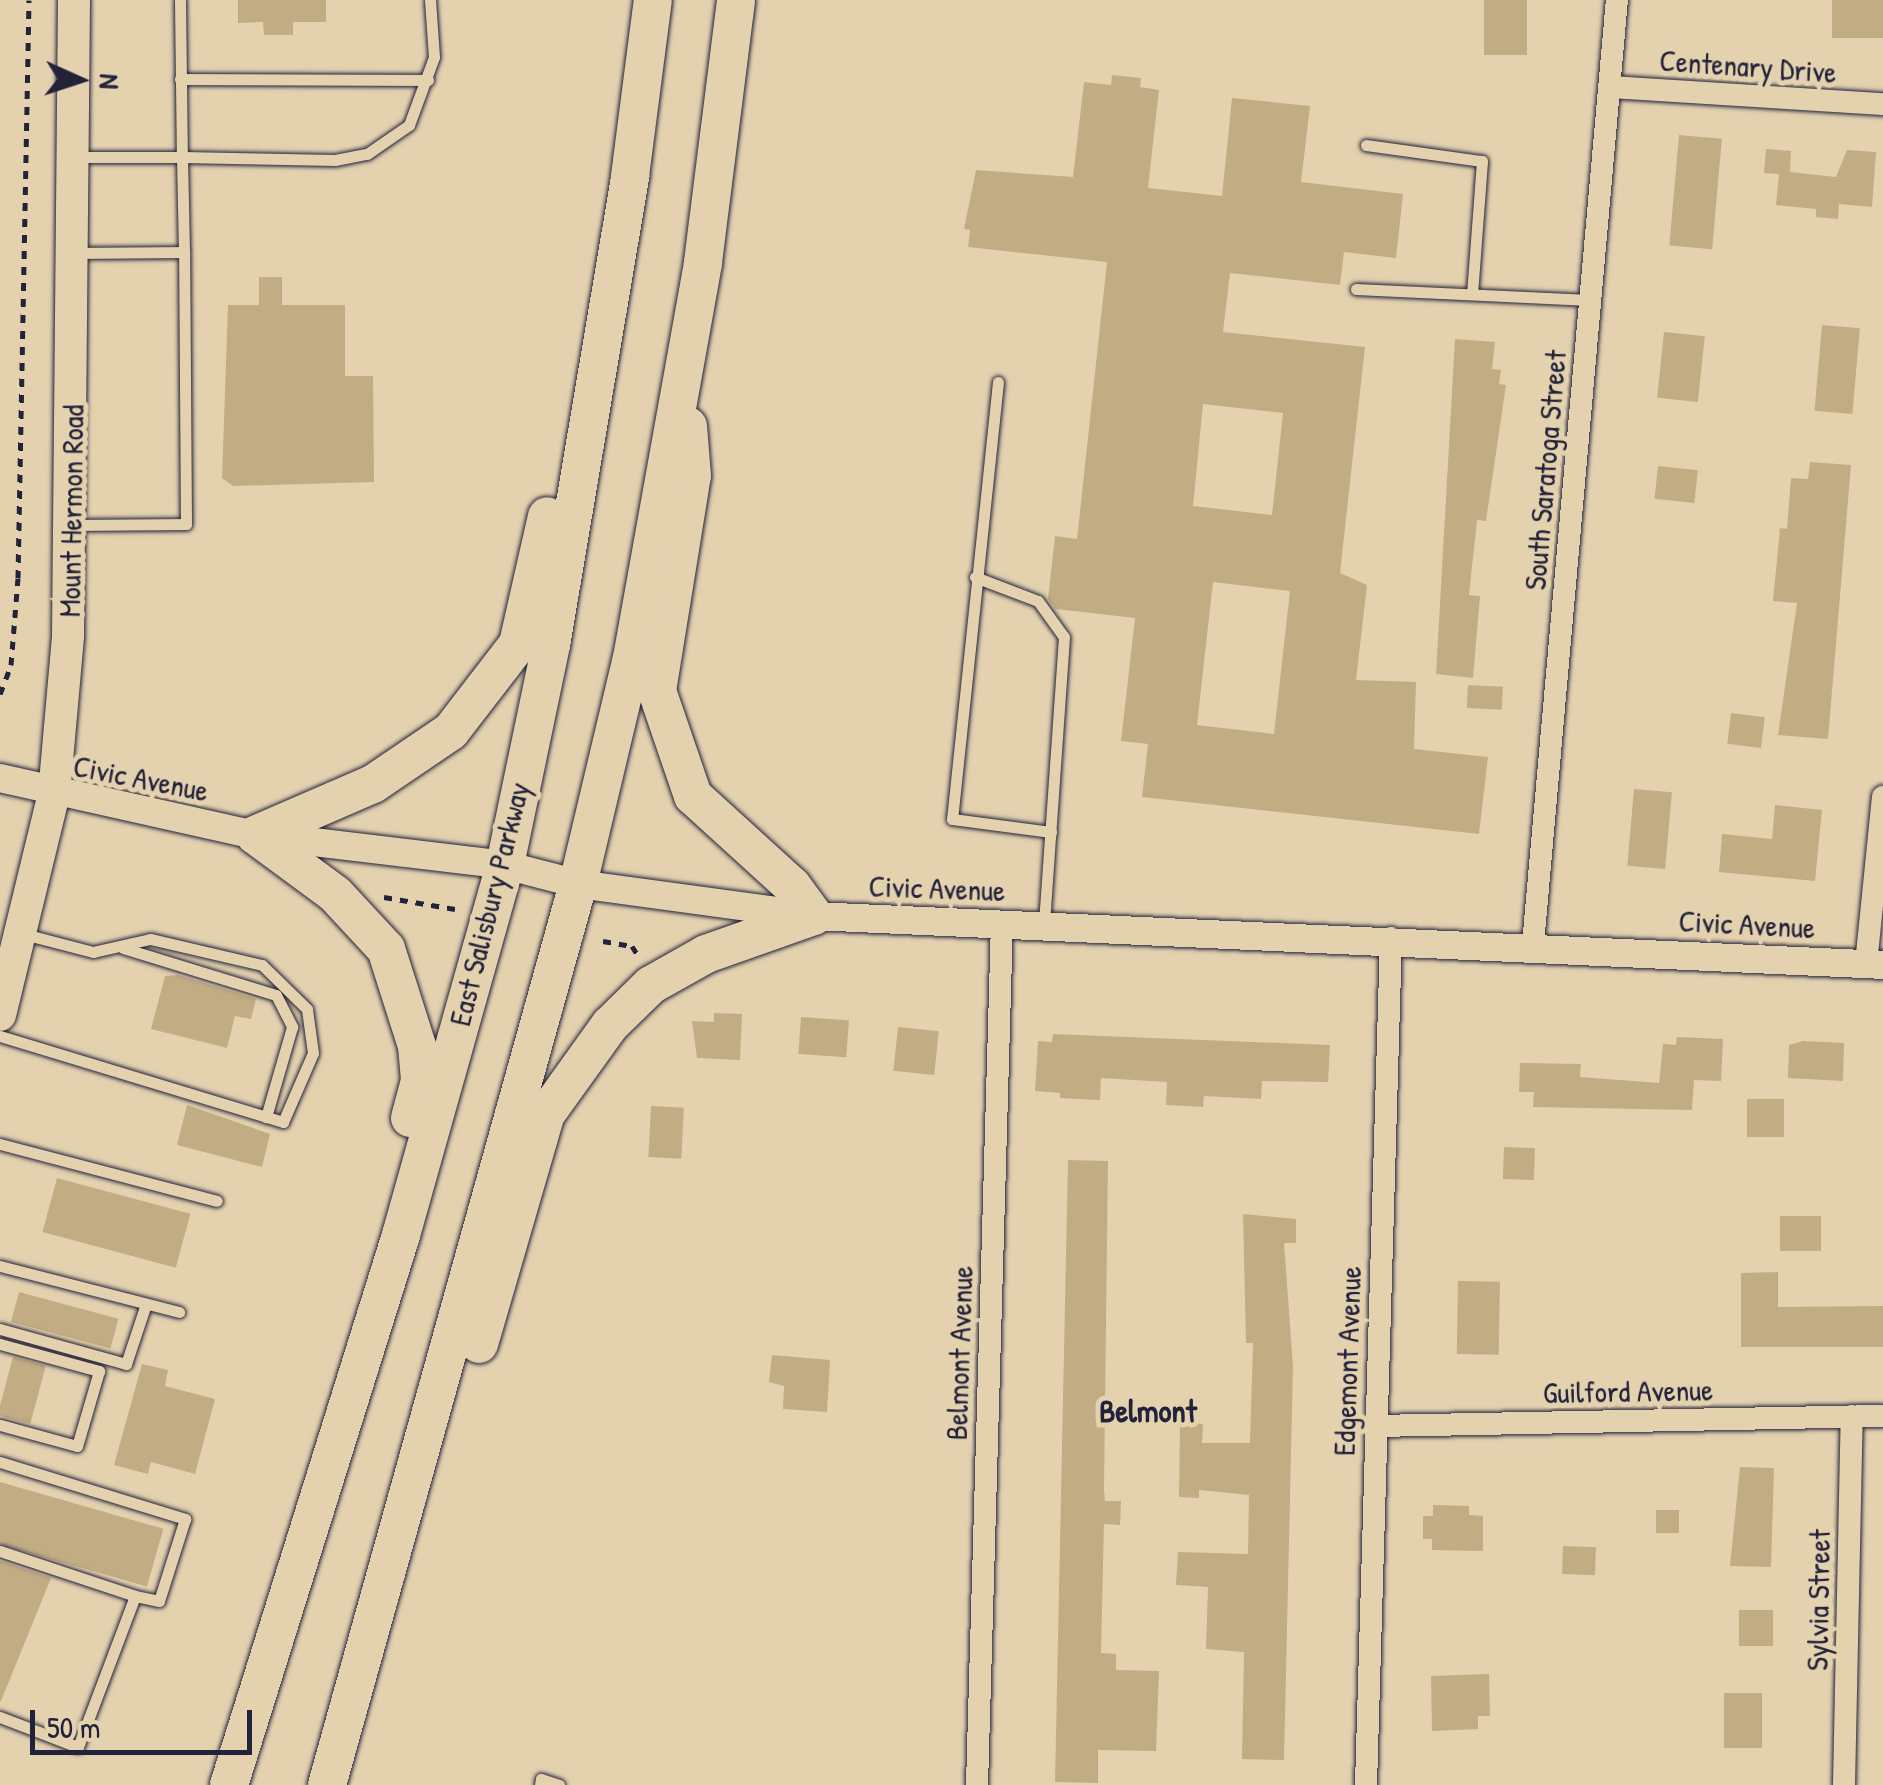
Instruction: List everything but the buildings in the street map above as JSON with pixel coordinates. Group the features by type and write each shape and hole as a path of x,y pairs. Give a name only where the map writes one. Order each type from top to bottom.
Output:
{"main road":[{"name":"Mount Hermon Road","path":"0,1016 24,934 54,794 72,524 74,0"},
{"name":"East Salisbury Parkway","path":"229,1785 318,1501 505,865 551,645 630,176 653,0"},
{"path":"327,1785 578,884 632,658 684,373 736,0"},
{"path":"318,1501 337,1360 420,1080 406,1002 386,948 336,894 256,835 406,766 451,731 518,644 539,561 588,269 630,176"},
{"path":"372,1628 470,1377 546,1114 610,1025 651,985 706,954 814,916 792,886 694,796 657,691 692,476 684,373"}],"street":[{"name":"South Saratoga Street","path":"1533,944 1617,0"},
{"name":"Centenary Drive","path":"1610,87 1883,104"},
{"name":"Civic Avenue","path":"0,778 54,794 256,835 505,865 578,884 814,916 1533,944 1875,964"},
{"path":"1875,964 1883,798"},
{"name":"Belmont Avenue","path":"977,1785 1002,923"},
{"name":"Edgemont Avenue","path":"1366,1785 1391,938"},
{"name":"Sylvia Street","path":"1844,1785 1852,1416"},
{"name":"Guilford Avenue","path":"1374,1426 1883,1416"}],"lane":[{"path":"72,524 186,524 180,0"},
{"path":"73,157 335,160 367,154 410,125 434,57 430,0"},
{"path":"180,79 428,80"},
{"path":"1366,145 1482,162 1472,294"},
{"path":"74,253 184,252"},
{"path":"1356,289 1590,300"},
{"path":"998,382 974,578 952,819 1051,832"},
{"path":"974,578 1038,600 1064,638 1044,925"},
{"path":"0,1036 283,1122 313,1053 307,1009 293,989 262,965 150,939 93,952 24,934"},
{"path":"122,948 276,995 292,1027 266,1117"},
{"path":"0,1144 218,1201"},
{"path":"0,1266 180,1312"},
{"path":"0,1329 126,1364 146,1304"},
{"path":"0,1344 98,1371 77,1446 0,1425"},
{"path":"0,1462 185,1519 159,1602 0,1551"},
{"path":"1,1717 78,1747 135,1596"},
{"path":"540,1785 542,1779 559,1785"}],"path":[{"path":"0,694 11,665 18,578 28,284 29,0"},
{"path":"366,894 456,910"},
{"path":"603,941 632,946 647,968"}],"district":[{"name":"Belmont","path":"1148,1411"}]}
